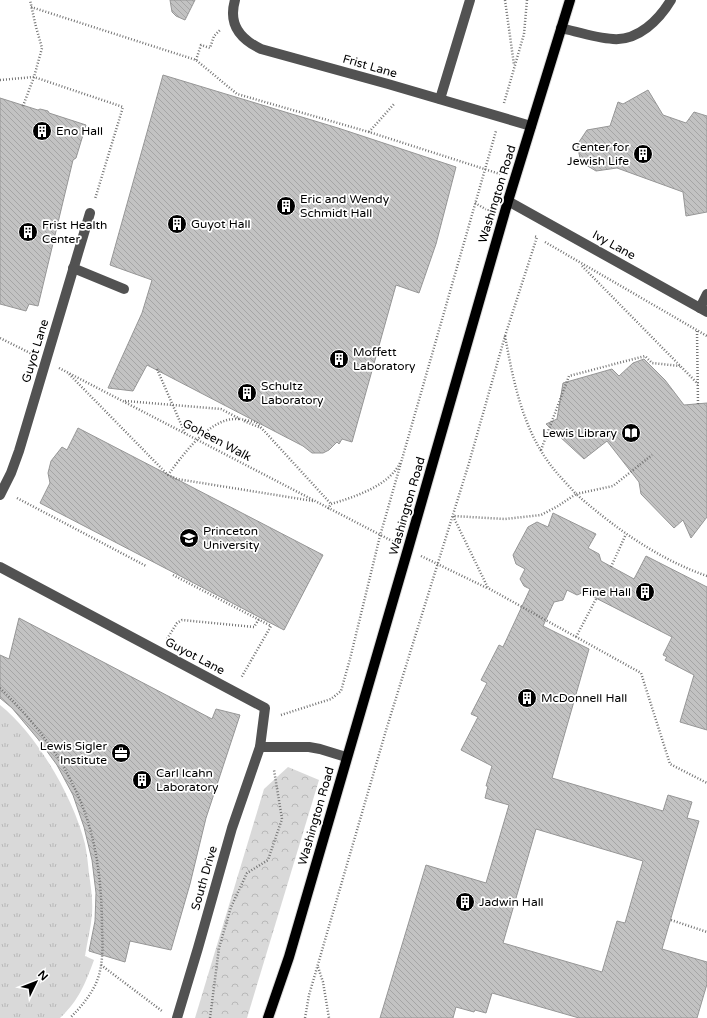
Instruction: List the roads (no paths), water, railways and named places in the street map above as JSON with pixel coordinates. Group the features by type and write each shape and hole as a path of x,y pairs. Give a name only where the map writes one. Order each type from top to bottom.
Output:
{"main road":[{"name":"Washington Road","path":"268,1018 289,957 508,201 570,0"}],"street":[{"name":"Frist Lane","path":"235,0 232,16 235,26 250,44 261,49 531,126"},
{"path":"440,99 470,0"},
{"path":"561,28 614,40 633,36 649,26 662,14 671,0"},
{"name":"Ivy Lane","path":"508,201 704,310"},
{"name":"Guyot Lane","path":"1,493 19,451 90,213"},
{"path":"74,268 124,289"},
{"path":"704,310 707,294"},
{"name":"Guyot Lane","path":"0,567 265,708 260,747"},
{"path":"260,747 309,747 346,757"},
{"name":"South Drive","path":"177,1018 232,828 260,747"}],"place":[{"name":"Eno Hall","path":"42,131"},
{"name":"Center for Jewish Life","path":"643,154"},
{"name":"Eric and Wendy Schmidt Hall","path":"286,206"},
{"name":"Guyot Hall","path":"177,224"},
{"name":"Frist Health Center","path":"28,232"},
{"name":"Moffett Laboratory","path":"339,359"},
{"name":"Schultz Laboratory","path":"247,393"},
{"name":"Lewis Library","path":"631,433"},
{"name":"Princeton University","path":"189,538"},
{"name":"Fine Hall","path":"645,592"},
{"name":"McDonnell Hall","path":"527,698"},
{"name":"Lewis Sigler Institute","path":"121,753"},
{"name":"Carl Icahn Laboratory","path":"142,780"},
{"name":"Jadwin Hall","path":"465,902"}]}
